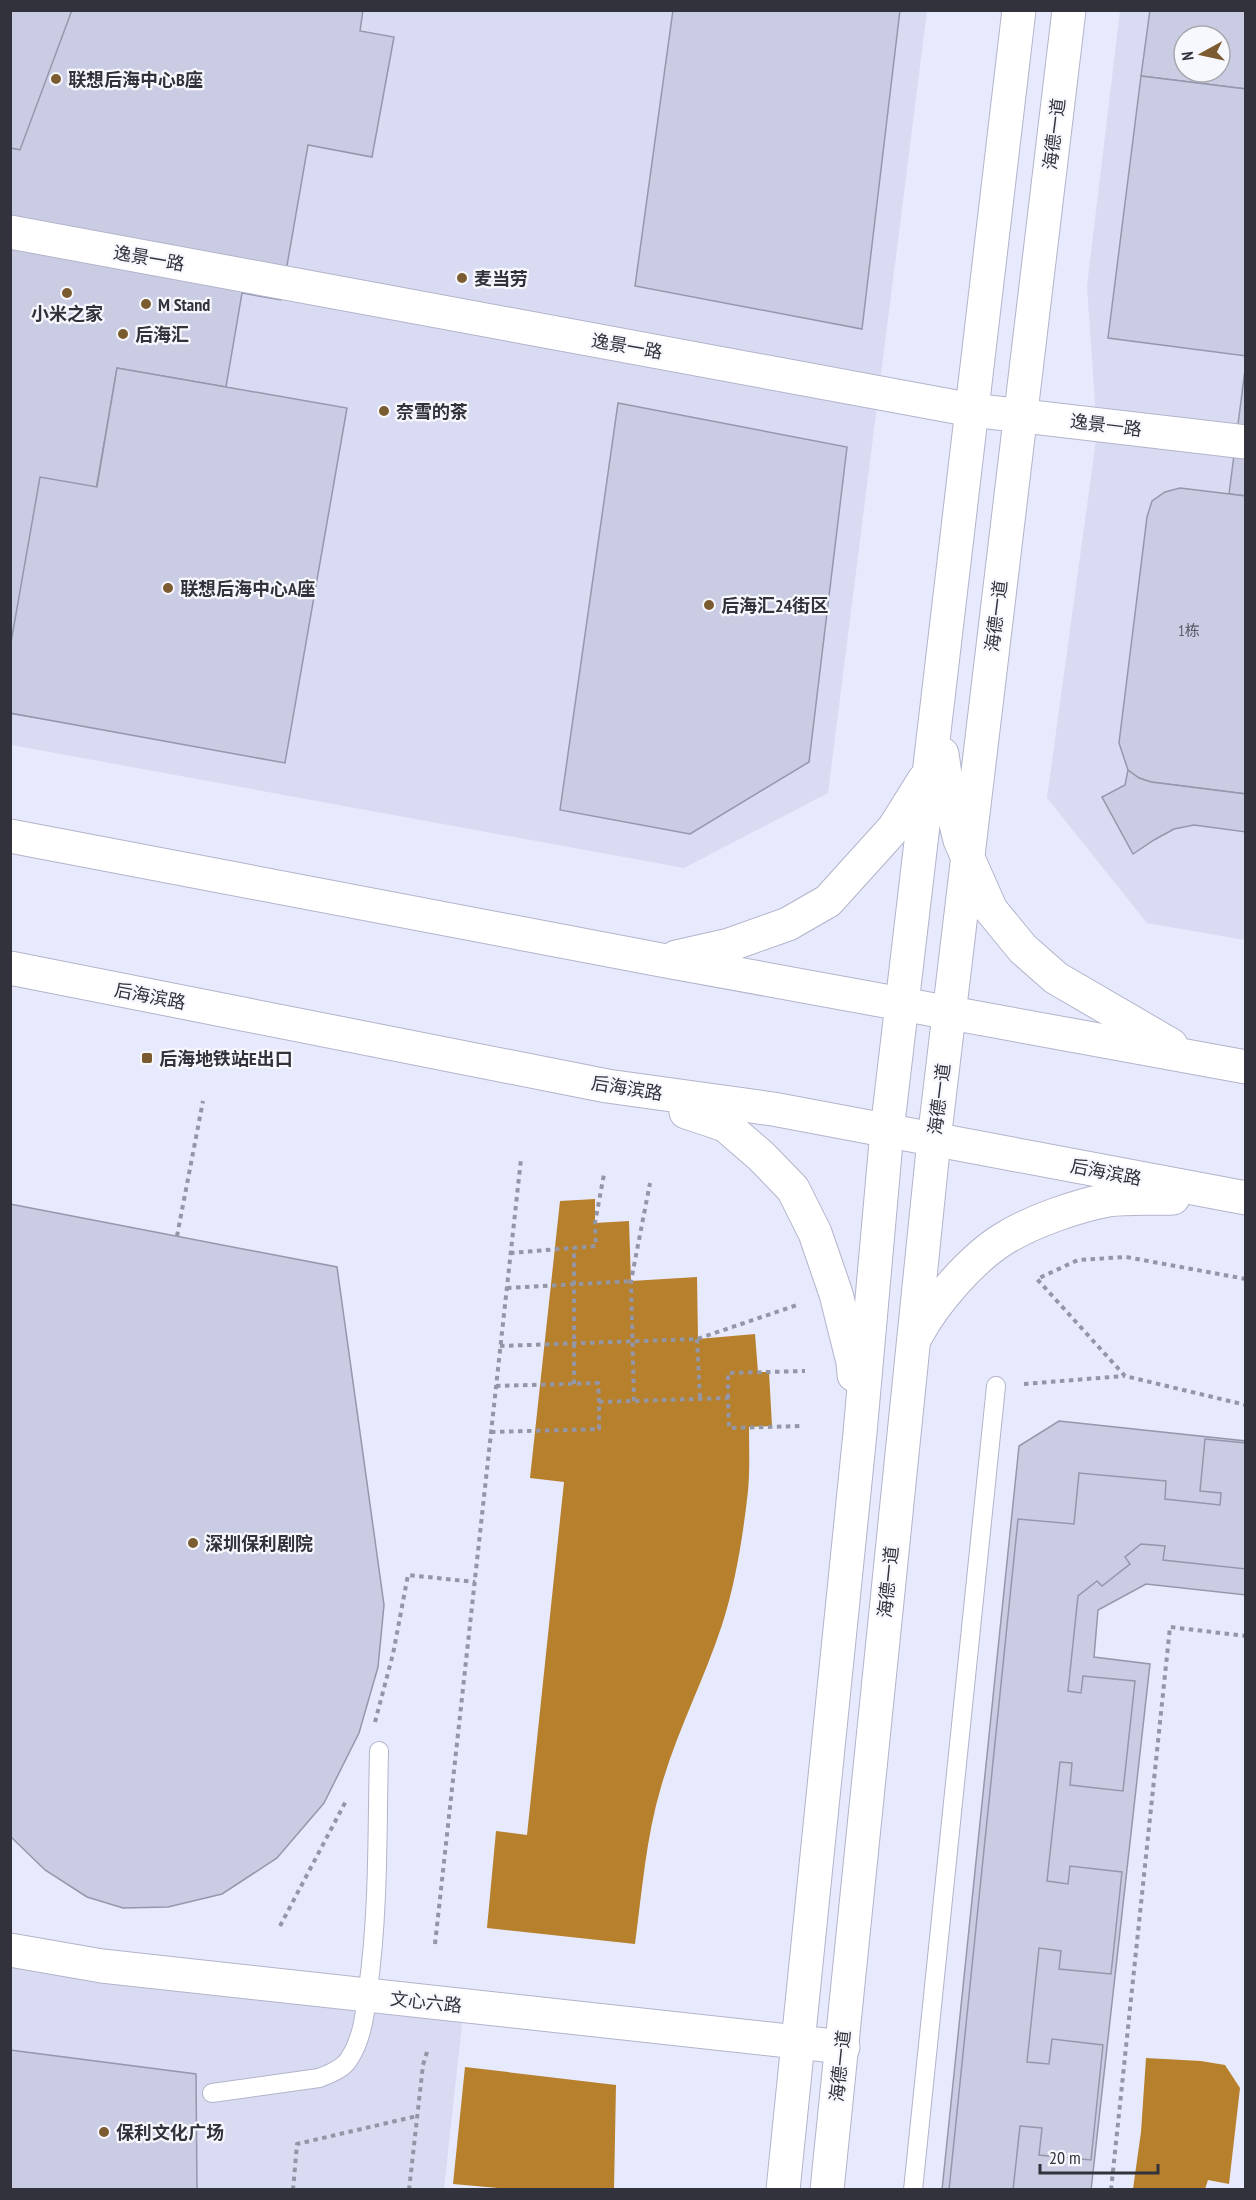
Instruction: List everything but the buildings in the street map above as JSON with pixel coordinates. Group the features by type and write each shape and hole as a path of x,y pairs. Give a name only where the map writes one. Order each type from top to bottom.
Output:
{"street":[{"path":"783,2190 860,1433 887,1131 1019,10"},
{"name":"海德一道","path":"827,2190 934,1140 1069,10"},
{"name":"逸景一路","path":"10,232 972,410 1245,442"},
{"path":"936,711 947,788 960,840 991,910 1023,949 1056,978 1191,1057"},
{"path":"661,960 729,945 788,924 828,901 894,828 925,779 936,711"},
{"path":"10,836 661,960 1245,1066"},
{"name":"后海滨路","path":"10,968 607,1086 773,1110 1241,1198"},
{"path":"607,1086 725,1125 761,1156 793,1189 815,1233 836,1294 853,1362 860,1433"},
{"path":"912,1342 927,1313 965,1271 1005,1238 1050,1217 1109,1200 1241,1198"},
{"name":"文心六路","path":"10,1950 102,1966 843,2048"}],"lane":[{"path":"913,2190 996,1386"},
{"path":"212,2093 319,2078 348,2062 355,2049 362,2028 375,1938 379,1751"}],"path":[{"path":"177,1236 203,1101"},
{"path":"435,1944 521,1159"},
{"path":"510,1253 596,1246 595,1223 604,1174"},
{"path":"634,1401 631,1281 650,1183"},
{"path":"574,1248 574,1384"},
{"path":"1125,1376 1037,1279 1078,1260 1126,1257 1245,1279"},
{"path":"507,1288 631,1281"},
{"path":"501,1346 697,1339 803,1303"},
{"path":"697,1339 700,1399"},
{"path":"800,1426 729,1428 728,1373 806,1371"},
{"path":"996,1386 1125,1376 1245,1406"},
{"path":"491,1432 599,1429 598,1383 496,1386"},
{"path":"599,1402 728,1398"},
{"path":"1111,2190 1170,1627 1245,1636"},
{"path":"409,2190 423,2065 427,2052"},
{"path":"293,2190 297,2144 417,2116"}],"shaded area":[{"path":"10,11 927,11 828,793 684,868 11,745"},
{"path":"1120,11 1245,11 1245,940 1147,923 1047,798 1097,433 1087,286"},
{"path":"595,1199 595,1223 629,1221 631,1281 697,1277 698,1339 755,1334 758,1372 769,1372 772,1426 749,1427 748,1491 735,1575 715,1645 661,1787 648,1845 635,1944 487,1928 496,1831 527,1835 564,1482 530,1478 560,1201"},
{"path":"10,1950 464,2006 444,2189 11,2189"},
{"path":"1146,2058 1201,2061 1225,2065 1240,2088 1229,2184 1208,2180 1205,2189 1133,2189 1141,2132"},
{"path":"465,2067 616,2085 614,2189 498,2190 498,2188 453,2184"}],"place":[{"name":"联想后海中心B座","path":"56,79"},
{"name":"麦当劳","path":"462,278"},
{"name":"小米之家","path":"67,293"},
{"name":"M Stand","path":"146,304"},
{"name":"后海汇","path":"123,334"},
{"name":"奈雪的茶","path":"384,411"},
{"name":"联想后海中心A座","path":"168,588"},
{"name":"后海汇24街区","path":"709,605"},
{"name":"后海地铁站E出口","path":"147,1058"},
{"name":"深圳保利剧院","path":"193,1543"},
{"name":"保利文化广场","path":"104,2132"}]}
